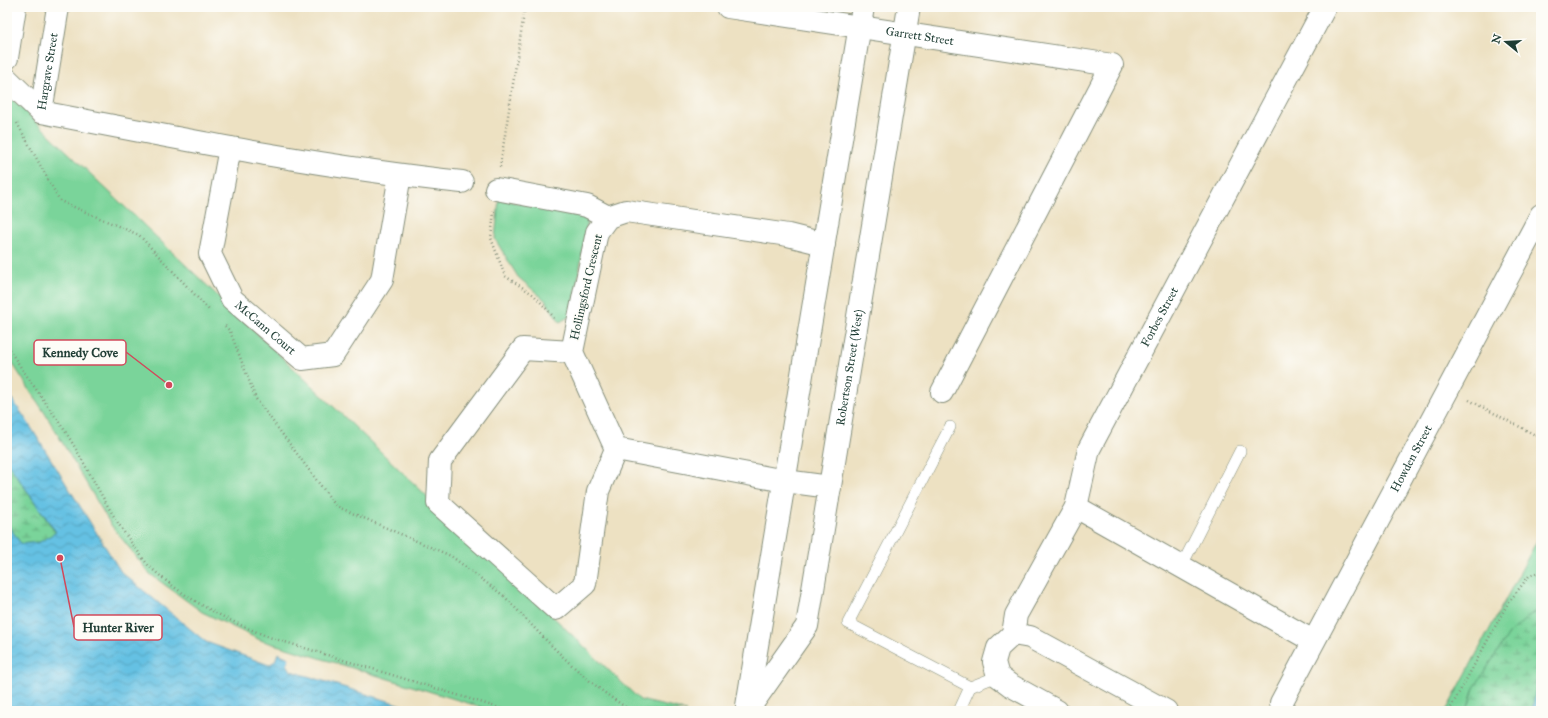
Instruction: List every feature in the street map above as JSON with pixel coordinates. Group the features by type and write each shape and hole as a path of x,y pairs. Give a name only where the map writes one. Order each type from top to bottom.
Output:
{"street":[{"path":"7,58 15,7"},
{"name":"Hargrave Street","path":"41,112 58,7"},
{"name":"Garrett Street","path":"728,7 861,17 904,34 1112,65 942,392"},
{"name":"Robertson Street (West)","path":"747,711 807,626 909,7"},
{"name":"Forbes Street","path":"1013,634 1016,615 1076,507 1089,449 1325,7"},
{"name":"Robertson Street (West)","path":"747,711 861,17"},
{"name":"Hargrave Street","path":"12,85 41,112"},
{"path":"41,112 230,148 400,176 462,182"},
{"name":"McCann Court","path":"230,148 210,254 232,299 302,359 333,355 382,280 400,176"},
{"path":"496,189 587,206 608,216 626,211 788,235 824,244"},
{"name":"Howden Street","path":"1278,707 1541,215"},
{"name":"Hollingsford Crescent","path":"608,216 597,232 572,352 616,449"},
{"path":"572,352 523,348 440,461 438,503 556,609 585,584 598,491 616,449 785,481 830,487"},
{"path":"1076,507 1313,641"},
{"path":"1057,711 1010,686 998,676 994,662 998,648 1013,634 1030,637 1166,711"}],"lane":[{"path":"950,427 848,623 970,687"},
{"path":"1181,566 1240,451"},
{"path":"959,711 970,687 998,676"}],"path":[{"path":"12,85 12,113 60,201 139,235 214,314"},
{"path":"224,326 230,331 256,399 336,506 451,556 504,596 562,656 615,701 632,711"},
{"path":"7,346 28,379 65,431 123,532 149,566 176,588 208,610 237,625 269,637 509,711"},
{"path":"1447,390 1541,438"},
{"path":"1449,711 1508,603 1529,576 1541,571"},
{"path":"504,596 522,578"}],"green space":[{"path":"7,94 640,700 686,711 494,711 260,640 202,612 150,574 111,525 46,415 7,355"},
{"path":"499,199 588,218 572,315 560,322 545,300 518,277 495,239"},
{"path":"7,462 56,533 40,542 21,544 7,523"},
{"path":"1541,533 1541,608 1531,614 1474,688 1467,711 1446,711"},
{"path":"1541,608 1541,659 1532,711 1467,711 1474,688 1509,634 1531,614"}],"water":[{"path":"7,392 27,421 121,572 206,642 269,665 275,661 278,653 289,658 287,664 291,671 421,711 7,711 7,523 21,544 40,542 56,532 7,462"},
{"path":"1541,659 1541,711 1532,711"}],"place":[{"name":"Kennedy Cove","path":"169,385"},
{"name":"Hunter River","path":"60,558"}]}
